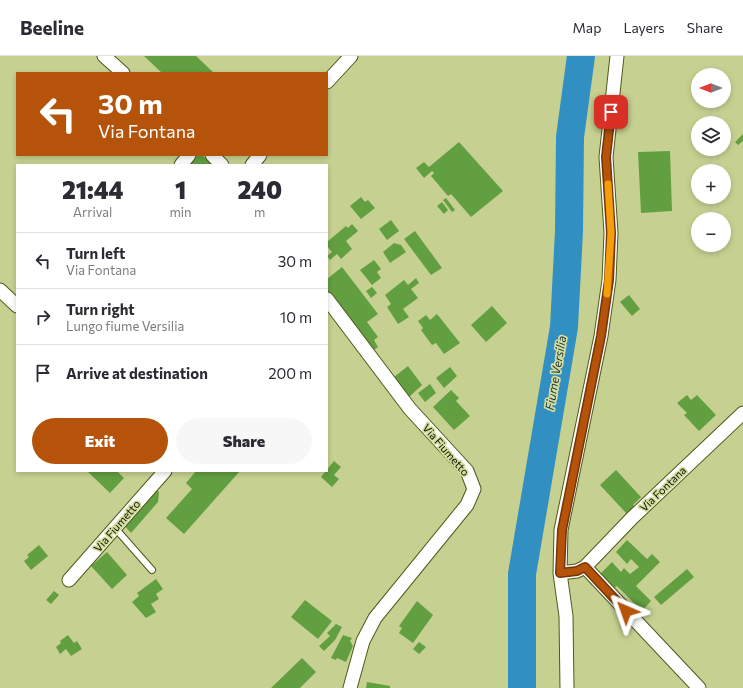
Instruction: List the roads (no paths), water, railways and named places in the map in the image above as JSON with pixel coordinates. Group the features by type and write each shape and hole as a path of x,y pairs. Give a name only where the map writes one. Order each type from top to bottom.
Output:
{"street":[{"path":"104,56 122,72"},
{"path":"328,81 351,56"},
{"path":"567,688 566,616 560,573 562,530 601,336 609,280 611,233 606,157 617,56"},
{"path":"181,164 189,156"},
{"path":"213,156 221,164"},
{"path":"253,164 259,156"},
{"path":"0,290 16,305"},
{"name":"Via Fiumetto","path":"328,300 410,409 468,471 474,489 467,505 374,618 363,641 350,688"},
{"name":"Via Fontana","path":"585,567 632,518 743,413"},
{"name":"Via Fiumetto","path":"69,580 164,472"},
{"path":"560,573 577,571 585,567 700,688"}],"lane":[{"path":"115,528 152,570"}],"waterway":[{"name":"Fiume Versilia","path":"522,688 522,574 564,327 569,231 570,137 581,56"}]}
